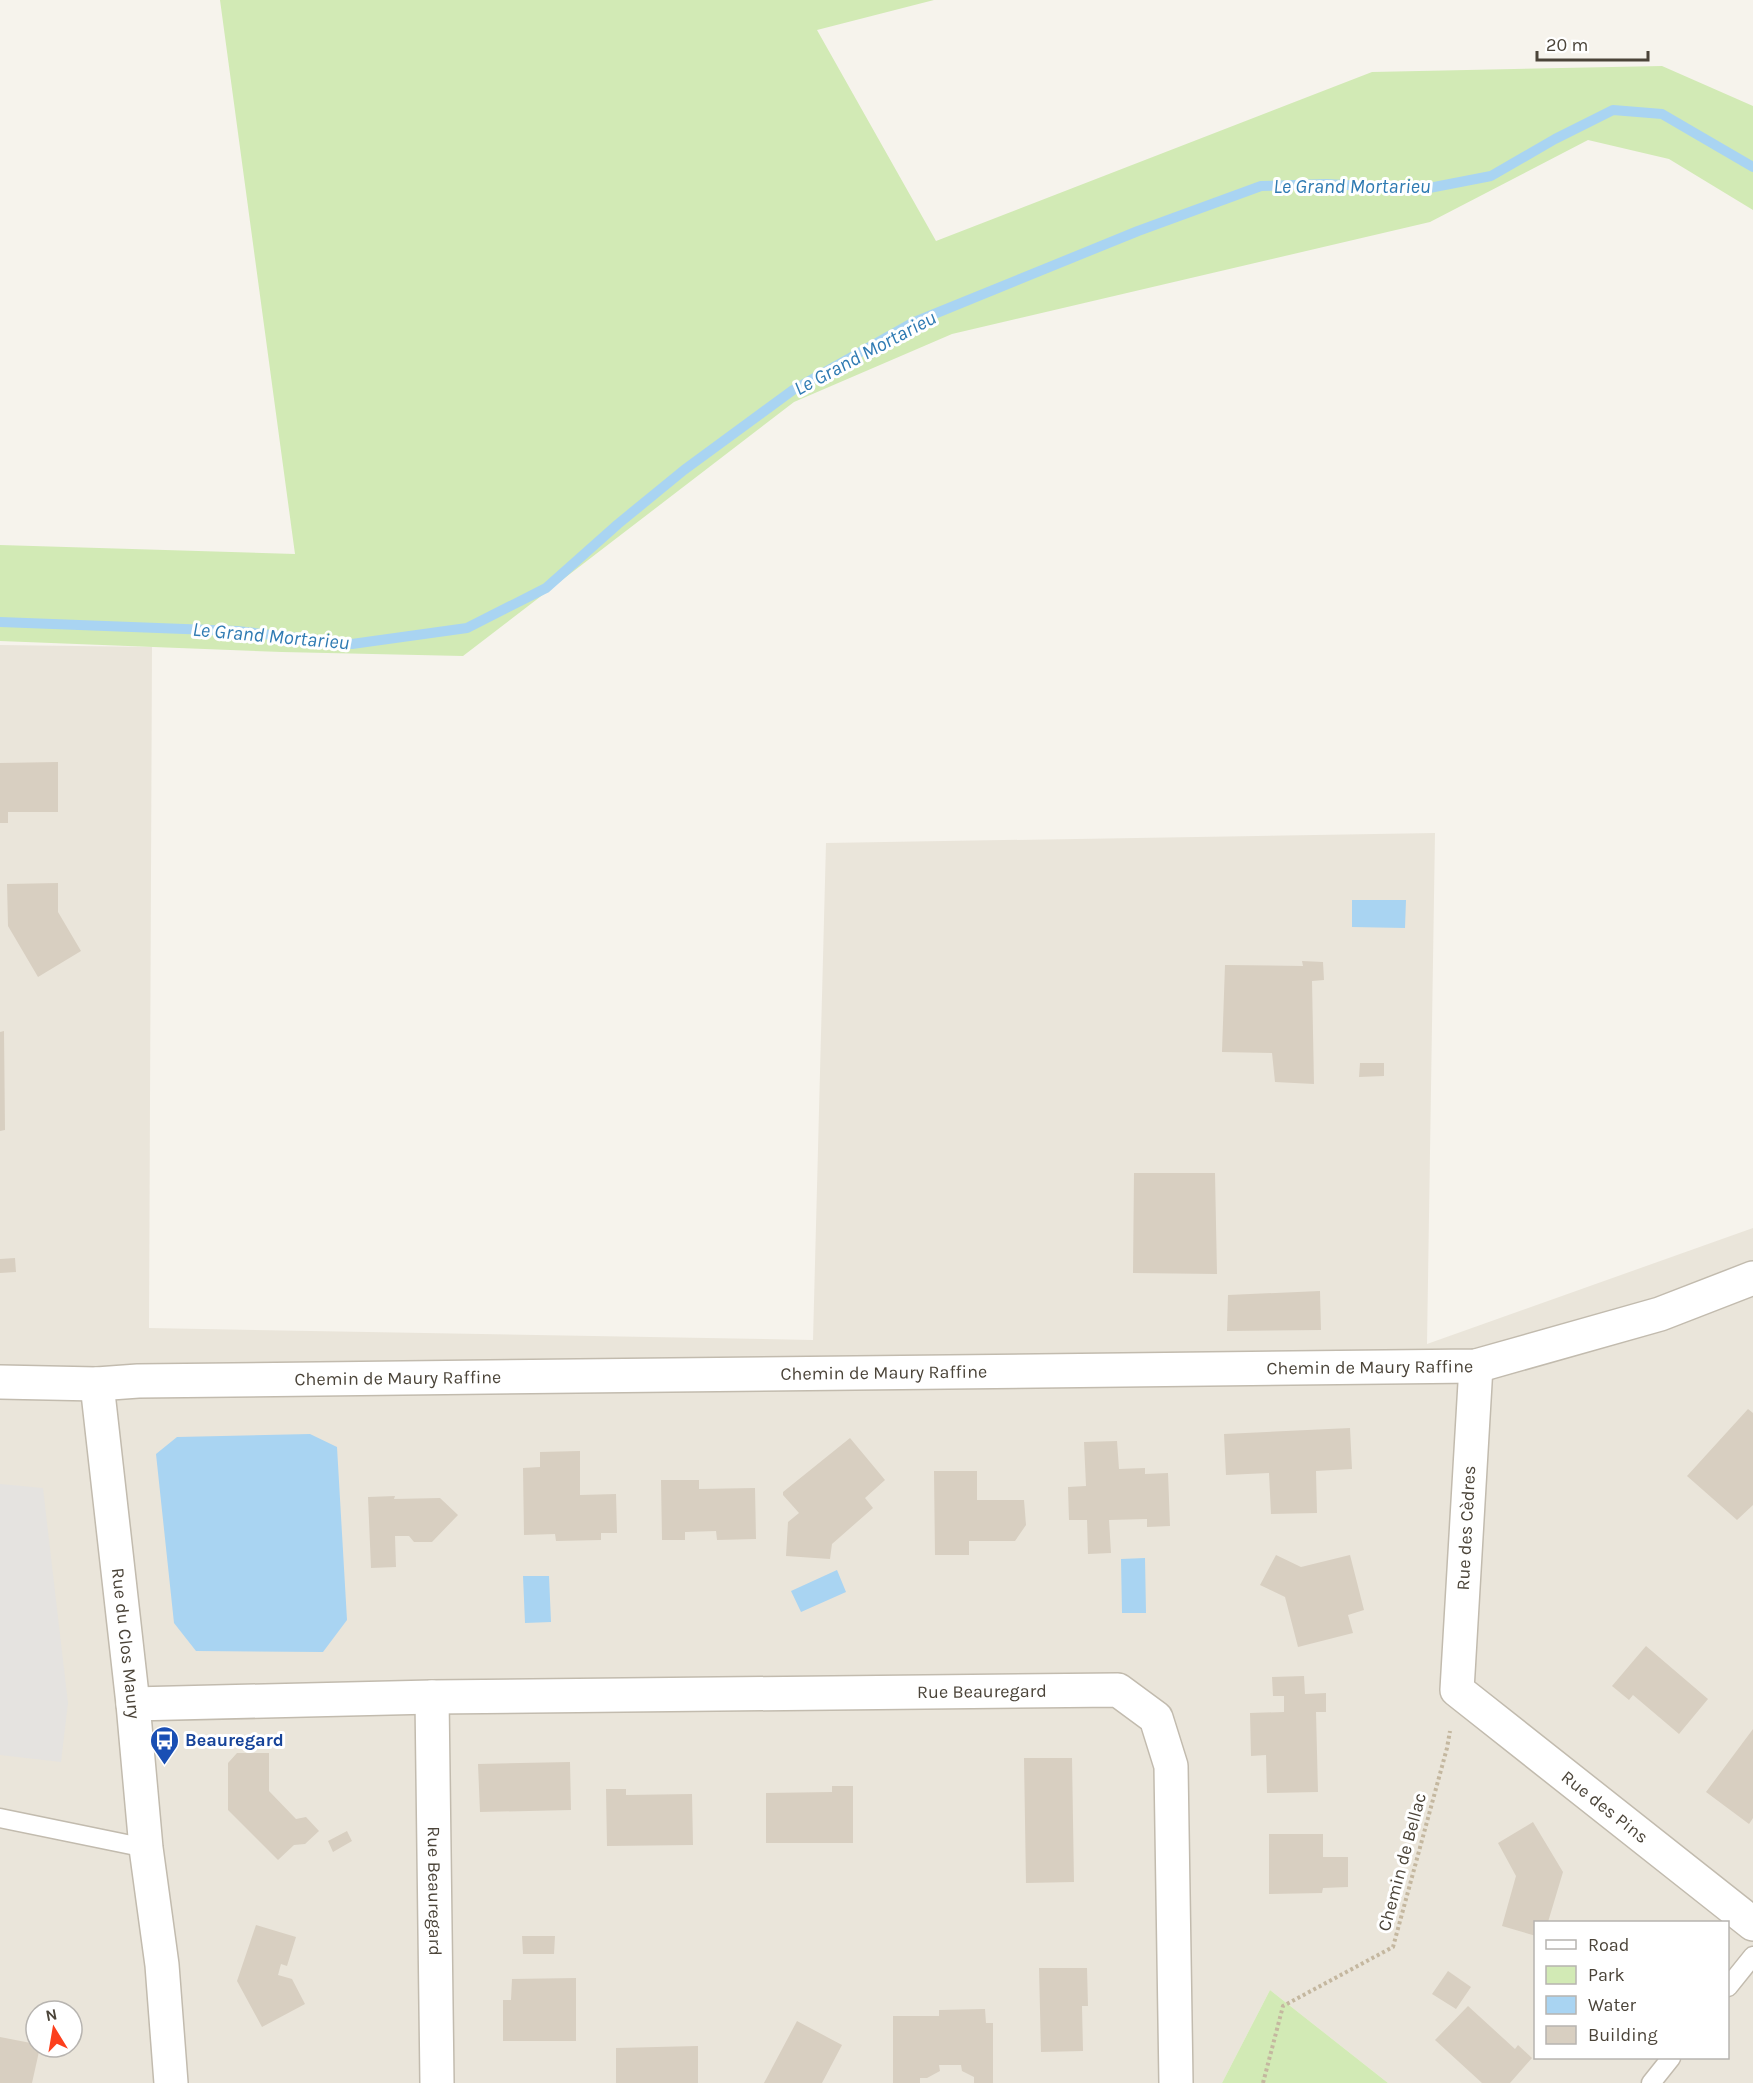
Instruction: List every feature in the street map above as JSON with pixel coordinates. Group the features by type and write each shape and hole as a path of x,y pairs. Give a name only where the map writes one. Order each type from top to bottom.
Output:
{"street":[{"name":"Chemin de Maury Raffine","path":"0,1382 97,1384 138,1381 1476,1366 1660,1314 1753,1278"},
{"name":"Rue des Cèdres","path":"1457,1690 1476,1366"},
{"name":"Rue du Clos Maury","path":"97,1384 133,1704 146,1848 162,1965 171,2083"},
{"name":"Rue Beauregard","path":"133,1704 432,1697 1118,1690 1156,1718 1171,1766 1176,2083"},
{"name":"Rue des Pins","path":"1457,1690 1753,1924"},
{"name":"Rue Beauregard","path":"432,1697 437,2083"}],"lane":[{"path":"0,1818 146,1848"},
{"path":"1729,1986 1753,1956"},
{"path":"1651,2083 1670,2059"}],"path":[{"name":"Chemin de Bellac","path":"1263,2083 1283,2006 1393,1947 1447,1748 1457,1690"}],"shaded area":[{"path":"0,645 152,647 149,1328 813,1340 826,843 1435,833 1427,1344 1753,1228 1753,2083 1388,2083 1270,1990 1222,2083 0,2083"},
{"path":"0,1484 43,1488 68,1703 61,1762 0,1755"}],"green space":[{"path":"220,0 934,0 817,30 936,241 1372,72 1662,66 1753,106 1753,210 1669,159 1588,140 1430,222 952,334 794,402 463,656 282,652 0,641 0,545 295,554"},
{"path":"1270,1990 1388,2083 1222,2083"}],"water":[{"path":"1352,900 1406,900 1405,928 1352,927"},
{"path":"310,1434 337,1447 347,1620 323,1652 196,1651 174,1623 156,1454 177,1437"},
{"path":"1145,1558 1146,1613 1122,1613 1121,1559"},
{"path":"837,1570 846,1592 801,1612 791,1591"},
{"path":"523,1576 549,1576 551,1622 525,1623"}],"building":[{"path":"58,762 58,812 8,812 8,823 0,823 0,763"},
{"path":"58,883 58,912 81,951 38,977 8,926 7,884"},
{"path":"1302,961 1323,962 1324,980 1312,981 1314,1084 1275,1082 1272,1053 1222,1052 1225,965 1303,966"},
{"path":"4,1031 5,1130 0,1131 0,1032"},
{"path":"1360,1063 1384,1063 1384,1076 1359,1077"},
{"path":"1134,1173 1215,1173 1217,1274 1133,1273"},
{"path":"15,1258 16,1272 0,1273 0,1259"},
{"path":"1320,1291 1321,1330 1227,1331 1228,1295"},
{"path":"1748,1409 1753,1413 1753,1505 1737,1520 1687,1476"},
{"path":"1350,1428 1352,1469 1316,1471 1317,1513 1271,1514 1269,1473 1226,1475 1224,1434"},
{"path":"850,1438 885,1480 865,1498 873,1508 832,1544 830,1559 786,1556 788,1522 799,1513 783,1495 783,1492"},
{"path":"1117,1441 1119,1469 1145,1468 1145,1474 1168,1473 1170,1526 1147,1527 1147,1519 1109,1520 1111,1553 1088,1554 1087,1520 1069,1520 1068,1487 1086,1486 1084,1442"},
{"path":"580,1451 580,1495 616,1494 617,1533 601,1533 601,1540 556,1541 555,1534 524,1535 523,1468 540,1467 540,1452"},
{"path":"934,1471 977,1471 977,1500 1024,1500 1026,1525 1015,1541 969,1541 969,1555 935,1555"},
{"path":"661,1480 699,1480 699,1489 755,1488 756,1539 717,1540 716,1531 685,1532 685,1540 662,1540"},
{"path":"395,1496 394,1499 440,1498 458,1515 432,1542 414,1542 409,1536 395,1536 396,1567 371,1568 368,1497"},
{"path":"1276,1555 1301,1567 1350,1555 1364,1610 1348,1615 1353,1633 1298,1647 1285,1597 1260,1585"},
{"path":"1646,1646 1708,1699 1679,1734 1633,1695 1629,1700 1612,1686"},
{"path":"1304,1676 1305,1694 1326,1693 1326,1712 1316,1712 1318,1792 1267,1793 1266,1755 1251,1756 1250,1713 1284,1712 1284,1696 1273,1696 1272,1677"},
{"path":"1753,1729 1753,1818 1749,1824 1706,1792"},
{"path":"237,1753 269,1753 269,1791 296,1819 306,1817 319,1831 305,1844 294,1845 278,1860 228,1810 228,1763"},
{"path":"1024,1758 1072,1758 1074,1882 1026,1883"},
{"path":"570,1762 571,1810 480,1812 478,1764"},
{"path":"832,1786 853,1786 853,1843 766,1843 766,1793 832,1792"},
{"path":"606,1789 626,1789 626,1795 692,1794 693,1845 607,1846"},
{"path":"1533,1822 1563,1872 1548,1921 1534,1921 1534,1935 1502,1926 1516,1876 1498,1843"},
{"path":"347,1831 352,1841 333,1852 328,1841"},
{"path":"1269,1834 1323,1834 1323,1857 1348,1857 1348,1887 1323,1888 1322,1893 1269,1894"},
{"path":"256,1925 296,1937 287,1966 281,1964 278,1975 292,1979 305,2004 262,2027 237,1981"},
{"path":"522,1936 555,1936 554,1954 523,1954"},
{"path":"1039,1968 1087,1968 1088,2006 1082,2006 1083,2051 1041,2052"},
{"path":"1448,1971 1471,1987 1456,2009 1432,1994"},
{"path":"576,1978 576,2041 503,2041 503,2000 511,2000 512,1979"},
{"path":"1468,2006 1515,2049 1518,2045 1532,2058 1510,2083 1482,2083 1435,2040"},
{"path":"985,2009 986,2023 993,2023 993,2083 974,2083 974,2077 962,2071 961,2065 939,2065 940,2071 927,2078 920,2078 920,2083 893,2083 893,2016 939,2016 939,2010"},
{"path":"797,2021 842,2045 822,2083 764,2083"},
{"path":"0,2037 24,2042 24,2059 37,2059 32,2083 0,2083"},
{"path":"698,2046 698,2083 616,2083 616,2048"}],"waterway":[{"name":"Le Grand Mortarieu","path":"0,622 237,631 352,644 467,628 546,588 618,524 684,470 793,390 912,323 1138,231 1261,186 1326,184 1424,189 1491,176 1555,139 1613,110 1662,114 1753,167"}],"place":[{"name":"Beauregard","path":"164,1766"}]}
